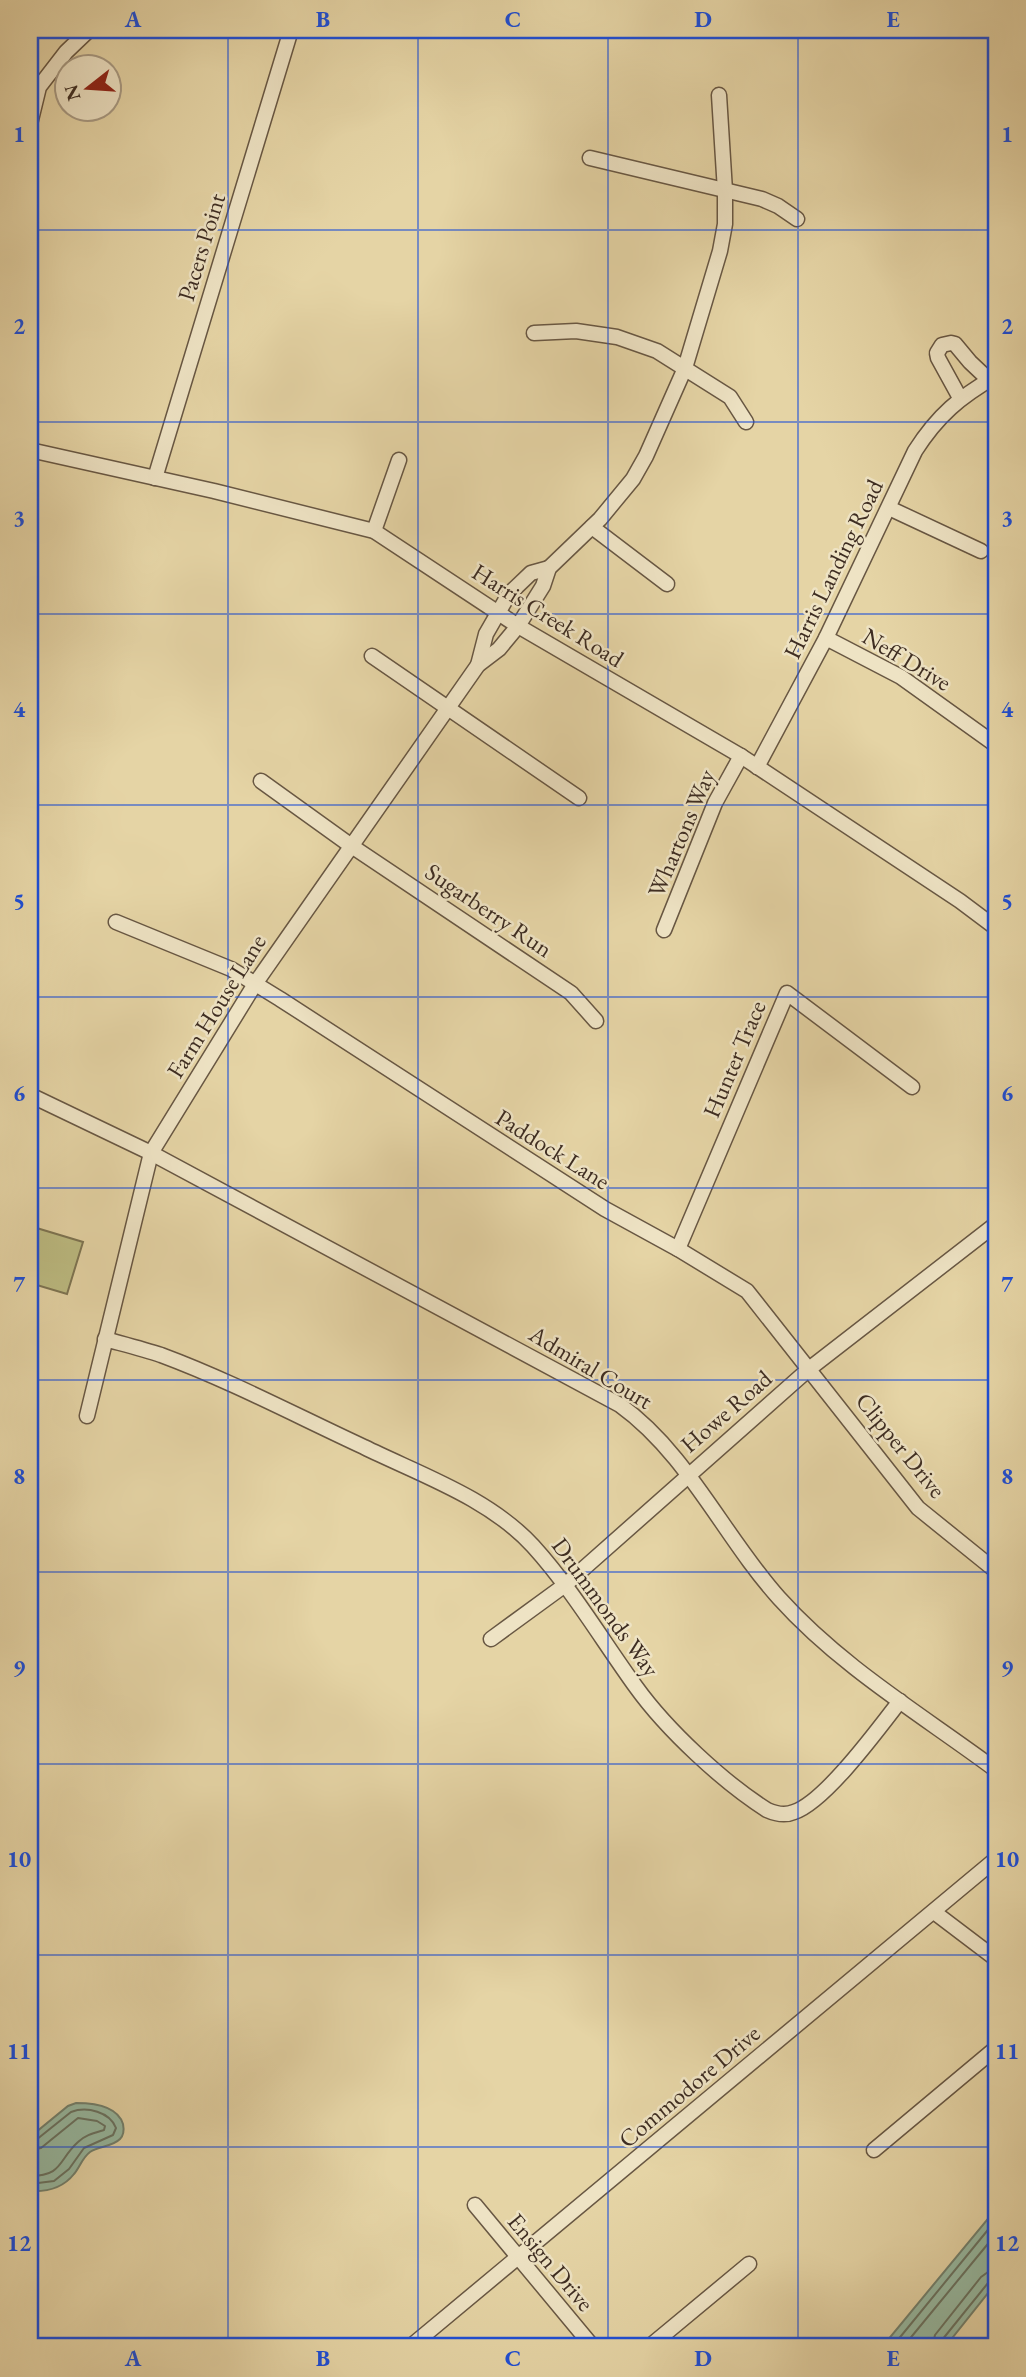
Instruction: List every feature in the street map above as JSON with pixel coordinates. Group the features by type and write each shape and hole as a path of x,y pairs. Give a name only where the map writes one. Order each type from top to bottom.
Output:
{"street":[{"path":"30,124 39,87 66,52 89,30"},
{"name":"Pacers Point","path":"155,478 291,30"},
{"path":"549,568 616,501 646,456 685,368 720,251 725,224 719,95"},
{"path":"590,158 778,205 797,219"},
{"path":"534,333 576,331 617,337 657,351 730,397 746,422"},
{"name":"Harris Landing Road","path":"757,767 827,638 927,432 960,398 993,378 970,362 951,342 942,345 937,353 960,398"},
{"name":"Harris Creek Road","path":"30,450 374,531 518,626 741,756 960,901 996,928"},
{"path":"374,531 399,460"},
{"path":"889,508 981,551"},
{"path":"592,527 667,584"},
{"name":"Farm House Lane","path":"478,665 486,634 509,594 531,573 549,568"},
{"name":"Farm House Lane","path":"87,1416 151,1153 255,984 478,665 499,649 518,626 542,586 549,568"},
{"name":"Neff Drive","path":"827,638 901,677 996,745"},
{"path":"372,656 579,798"},
{"name":"Whartons Way","path":"664,930 715,803 741,756"},
{"name":"Sugarberry Run","path":"261,781 350,845 571,993 596,1021"},
{"name":"Paddock Lane","path":"116,922 231,969 605,1209 747,1291 810,1369"},
{"name":"Hunter Trace","path":"678,1249 787,993 912,1087"},
{"name":"Admiral Court","path":"30,1095 151,1153 620,1405 654,1432 753,1568 799,1620 845,1661 996,1770"},
{"name":"Howe Road","path":"491,1639 565,1585 810,1369 996,1224"},
{"name":"Drummonds Way","path":"105,1339 159,1354 212,1376 459,1492 498,1516 532,1544 565,1585 638,1690 664,1720 732,1784 757,1804 777,1814 794,1812 809,1804 860,1752 900,1701"},
{"name":"Clipper Drive","path":"810,1369 918,1507 996,1571"},
{"name":"Commodore Drive","path":"410,2347 996,1859"},
{"path":"934,1912 996,1959"},
{"path":"874,2150 996,2048"},
{"name":"Ensign Drive","path":"475,2205 593,2347"},
{"path":"649,2347 748,2264"}],"shaded area":[{"path":"30,1226 83,1242 67,1294 30,1283"}],"water":[{"path":"76,2103 110,2109 123,2124 122,2136 113,2144 90,2152 70,2179 60,2186 30,2191 30,2137 68,2106"},
{"path":"996,2209 996,2283 945,2347 882,2347"}]}
